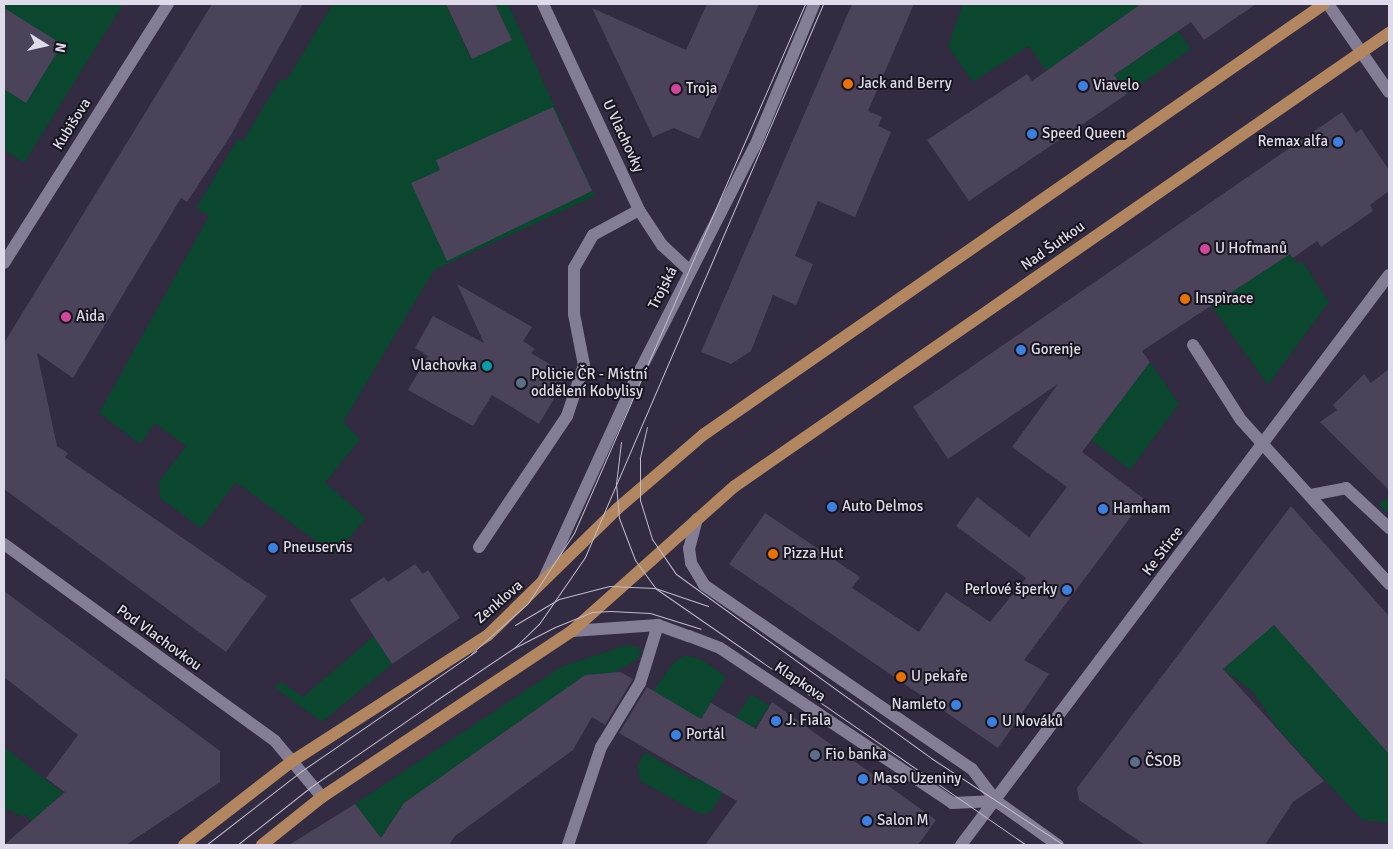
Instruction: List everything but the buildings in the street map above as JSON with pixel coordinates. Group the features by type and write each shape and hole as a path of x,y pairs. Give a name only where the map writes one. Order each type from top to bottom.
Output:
{"main road":[{"name":"Zenklova","path":"184,845 291,762 488,634 540,587 617,509 703,436 1326,4"},
{"name":"Nad Šutkou","path":"697,519 734,486 1389,32"},
{"path":"262,845 322,797 572,631 697,519"}],"street":[{"name":"Kubišova","path":"4,262 168,4"},
{"name":"U Vlachovky","path":"543,4 639,210 662,245 690,271"},
{"name":"Trojská","path":"540,587 690,271 755,146 814,4"},
{"path":"1326,4 1389,92"},
{"path":"479,547 570,407 584,365 574,314 574,268 593,235 639,210"},
{"name":"Ke Stírce","path":"961,845 996,801 1389,275"},
{"path":"1193,345 1241,420 1389,584"},
{"path":"1310,495 1346,488 1389,528"},
{"name":"Klapkova","path":"697,519 689,548 691,563 704,585 972,769 996,801 1058,845"},
{"name":"Pod Vlachovkou","path":"4,544 275,741 291,762"},
{"path":"568,845 601,747 640,683 658,625"},
{"name":"Klapkova","path":"572,631 658,625 720,648 952,803 996,801"},
{"path":"291,762 322,797"}],"green space":[{"path":"4,4 123,4 24,163 4,150"},
{"path":"333,4 454,4 447,7 471,59 512,40 495,4 508,4 595,196 434,270 343,422 360,439 325,483 366,518 335,555 236,482 201,528 160,498 159,482 186,446 155,423 140,444 99,413 209,216 196,208 238,139 243,141 281,78 286,81"},
{"path":"963,4 1159,4 1191,49 1127,94 1114,75 1148,52 1124,16 1046,71 1029,46 973,82 948,46"},
{"path":"1288,251 1297,264 1302,261 1329,302 1268,385 1211,305"},
{"path":"1150,362 1179,404 1130,470 1091,440"},
{"path":"1389,497 1389,515 1378,504"},
{"path":"1266,616 1389,753 1389,823 1362,820 1280,731 1252,691 1223,669 1253,643"},
{"path":"374,636 392,664 322,722 274,687 282,682 303,697"},
{"path":"627,645 638,647 641,653 637,660 613,673 585,675 404,803 376,845 361,845 373,828 355,804 561,667"},
{"path":"685,655 703,660 726,677 701,719 653,691 674,662"},
{"path":"751,694 769,706 741,748 730,782 710,813 700,814 639,780 638,765 645,752 695,781"},
{"path":"4,747 63,793 37,816 38,833 26,814 22,817 7,809 4,812"}],"tram line":[{"path":"471,654 528,603 574,533 805,4"},
{"path":"514,648 539,624 585,557 823,4"},
{"path":"647,427 640,458 640,500 652,539 676,574 931,758 1064,845"},
{"path":"621,442 616,484 619,518 635,560 655,588 1026,845"},
{"path":"515,625 559,599 609,586 655,588 708,606"},
{"path":"237,845 312,786 435,701 514,648 555,627 592,612 610,611 650,613 701,629"},
{"path":"206,845 300,772 476,651"}],"place":[{"name":"Jack and Berry","path":"848,84"},
{"name":"Viavelo","path":"1083,86"},
{"name":"Troja","path":"676,89"},
{"name":"Speed Queen","path":"1032,134"},
{"name":"Remax alfa","path":"1338,142"},
{"name":"U Hofmanů","path":"1205,249"},
{"name":"Inspirace","path":"1185,299"},
{"name":"Aida","path":"66,317"},
{"name":"Gorenje","path":"1021,350"},
{"name":"Vlachovka","path":"487,366"},
{"name":"Policie ČR - Místní oddělení Kobylisy","path":"521,383"},
{"name":"Auto Delmos","path":"832,507"},
{"name":"Hamham","path":"1103,509"},
{"name":"Pneuservis","path":"273,548"},
{"name":"Pizza Hut","path":"773,554"},
{"name":"Perlové šperky","path":"1067,590"},
{"name":"U pekaře","path":"901,677"},
{"name":"Namleto","path":"956,705"},
{"name":"J. Fiala","path":"776,721"},
{"name":"U Nováků","path":"992,722"},
{"name":"Portál","path":"676,735"},
{"name":"Fio banka","path":"815,755"},
{"name":"ČSOB","path":"1135,762"},
{"name":"Maso Uzeniny","path":"863,779"},
{"name":"Salon M","path":"867,821"}]}
